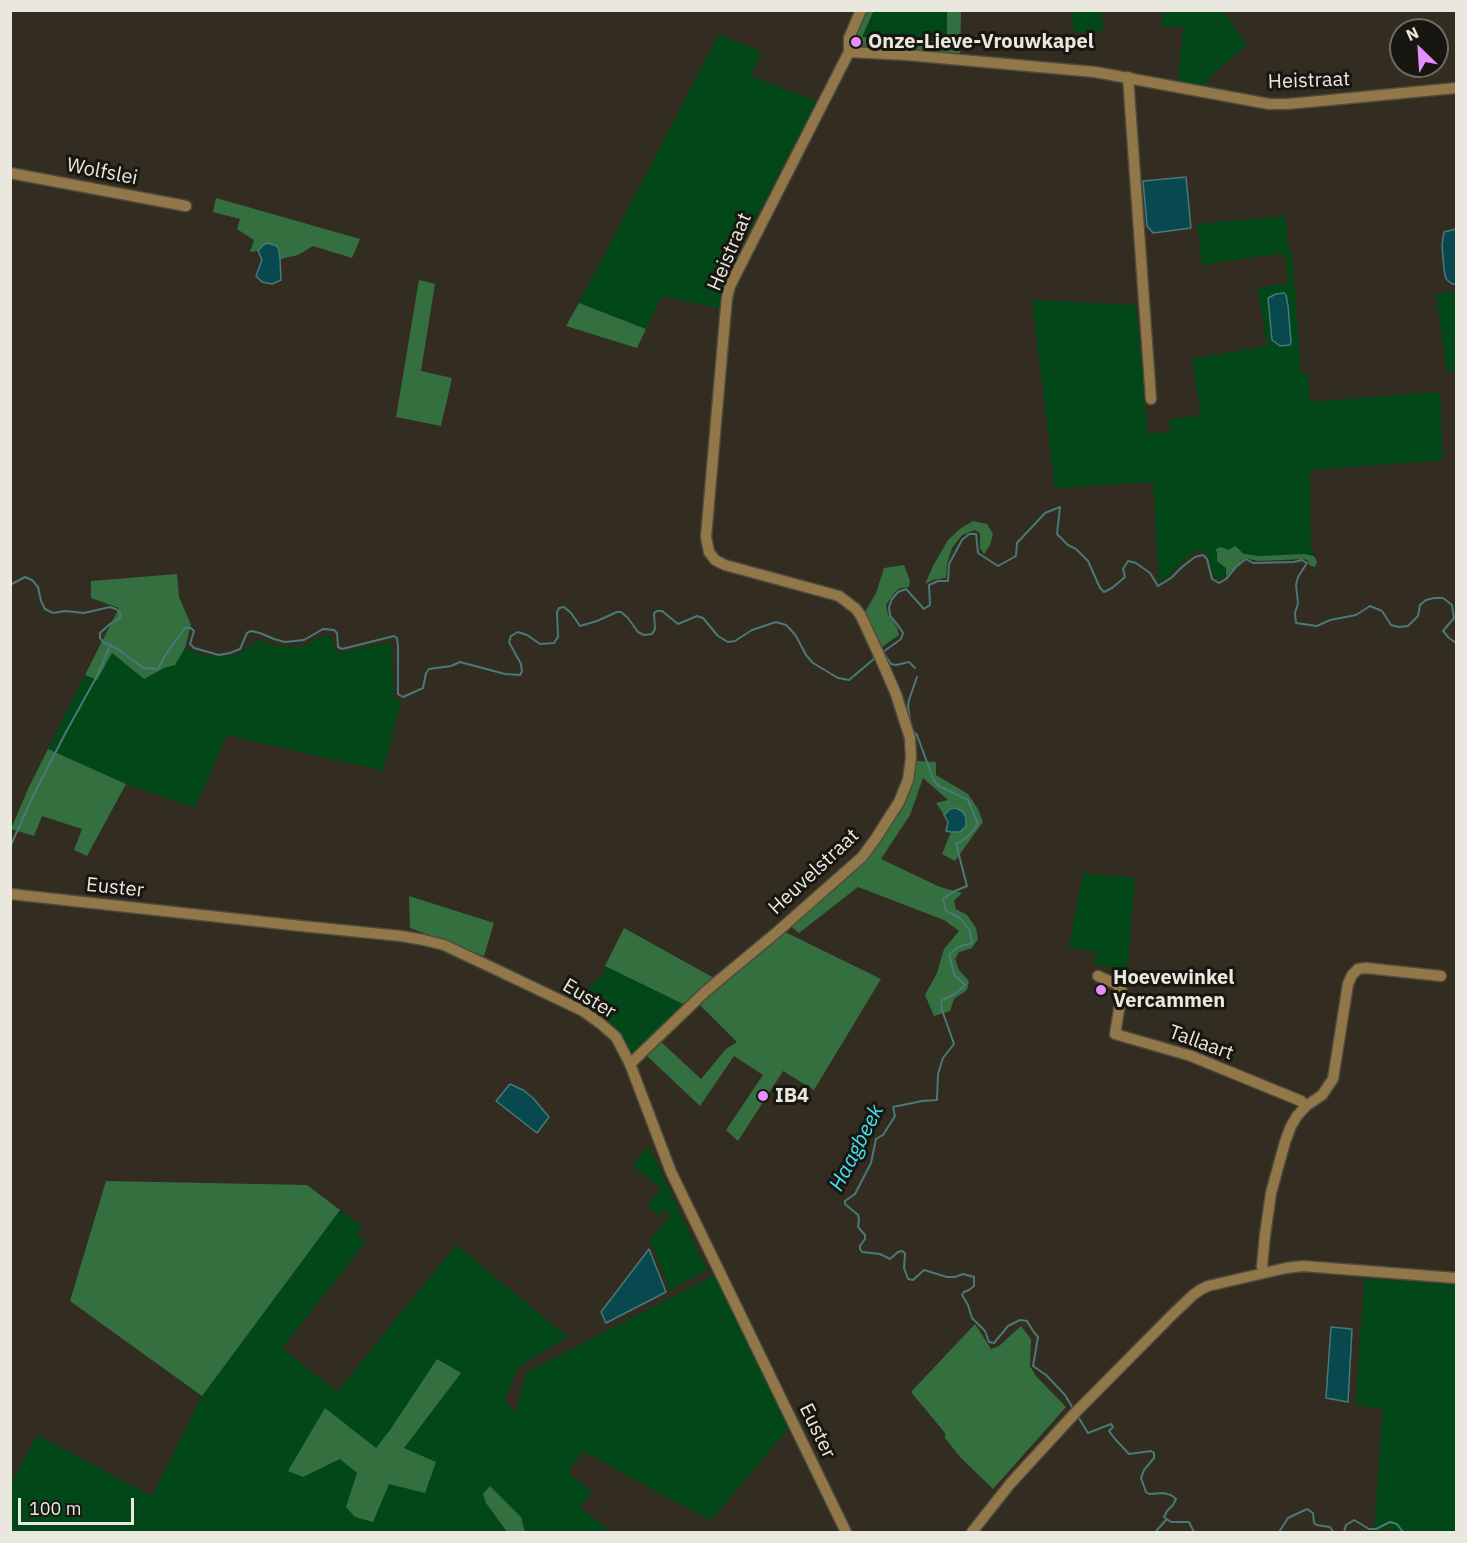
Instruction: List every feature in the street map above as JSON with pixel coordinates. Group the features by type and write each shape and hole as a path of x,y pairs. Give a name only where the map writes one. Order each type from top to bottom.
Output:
{"street":[{"path":"849,52 849,38 861,10"},
{"name":"Heistraat","path":"879,655 861,616 850,603 839,596 725,565 715,560 709,552 706,537 725,319 730,286 849,52 1095,72 1269,104 1456,88"},
{"path":"1128,77 1151,399"},
{"name":"Wolfslei","path":"10,173 186,206"},
{"name":"Heuvelstraat","path":"630,1065 706,992 862,857 887,822 908,780 911,758 910,738 896,694 879,655"},
{"name":"Euster","path":"10,894 424,940 444,945 583,1011 601,1024 616,1037 630,1065 671,1172 846,1533"},
{"path":"1264,1273 1262,1266 1265,1235 1273,1185 1285,1142 1291,1126 1306,1106 1322,1095 1333,1079 1348,984 1352,975 1358,969 1366,968 1441,976"},
{"name":"Tallaart","path":"1098,976 1116,984 1122,993 1115,1034 1191,1056 1300,1101 1306,1106"},
{"path":"972,1533 1010,1484 1075,1413 1193,1295 1208,1286 1286,1268 1315,1266 1456,1278"}],"green space":[{"path":"874,10 862,37 947,42 947,11 961,11 960,54 855,45 852,41 867,11"},
{"path":"874,11 947,11 947,42 861,37"},
{"path":"1070,11 1102,11 1103,31 1074,32"},
{"path":"1162,11 1223,11 1247,45 1209,77 1207,85 1178,82 1183,27 1163,27"},
{"path":"719,34 762,52 751,76 817,101 728,271 720,309 662,296 646,329 579,303"},
{"path":"216,198 360,239 352,258 313,246 298,255 280,259 279,251 263,245 258,251 250,252 254,240 237,229 240,219 213,212"},
{"path":"1286,216 1288,250 1292,254 1301,374 1308,374 1310,402 1436,392 1440,395 1443,460 1310,470 1311,548 1314,556 1305,554 1260,556 1229,550 1217,552 1226,568 1226,576 1219,579 1214,576 1204,550 1194,552 1169,576 1159,582 1153,482 1055,488 1032,300 1136,305 1148,434 1170,432 1169,419 1201,416 1192,359 1267,346 1258,288 1289,283 1284,253 1202,265 1197,224"},
{"path":"419,280 435,284 421,371 452,378 441,426 396,417"},
{"path":"1456,291 1456,371 1447,372 1436,293"},
{"path":"579,303 646,329 637,348 566,326"},
{"path":"973,521 987,524 993,534 984,554 980,548 980,533 975,530 962,535 952,548 946,578 925,584 948,540"},
{"path":"1235,546 1244,554 1260,556 1305,554 1314,556 1317,562 1315,567 1309,565 1305,559 1258,561 1245,558 1226,576 1226,568 1217,561 1215,549 1221,547 1229,550"},
{"path":"904,565 910,581 909,587 900,588 886,605 888,615 897,627 899,635 882,647 865,612 876,593 884,568"},
{"path":"177,574 179,597 191,625 185,648 175,665 144,679 112,653 97,680 85,675 119,608 91,598 91,581"},
{"path":"330,635 337,653 391,642 394,698 401,702 383,771 227,735 195,808 126,784 48,749 85,675 97,680 112,653 144,679 175,665 185,648 206,657 236,655 259,640 274,646 302,647 322,636"},
{"path":"48,749 126,784 87,856 74,850 82,829 42,816 34,836 11,829"},
{"path":"917,761 936,762 936,775 968,794 983,822 955,861 942,854 951,832 960,832 950,809 944,815 936,803 948,800 923,778 910,815 881,859 940,887 962,893 954,901 956,909 967,915 976,928 978,939 972,948 959,952 955,959 959,970 969,981 967,990 954,999 950,1011 934,1016 925,995 937,973 944,949 959,931 944,920 858,887 799,933 790,926 894,817 915,773"},
{"path":"1083,873 1135,878 1127,971 1094,964 1097,952 1069,947"},
{"path":"409,896 494,923 484,956 410,928"},
{"path":"624,928 714,978 683,1004 605,966"},
{"path":"783,931 881,979 814,1090 783,1071 738,1141 726,1130 763,1075 734,1056 700,1106 646,1055 660,1041 701,1079 726,1049 737,1042 698,1003"},
{"path":"605,966 683,1004 632,1054 621,1033 604,1016 576,1002 603,974"},
{"path":"650,1148 707,1270 670,1290 650,1240 670,1216 664,1210 659,1215 647,1206 661,1188 633,1166 644,1151"},
{"path":"106,1181 307,1185 340,1210 202,1396 70,1301"},
{"path":"340,1210 362,1227 356,1235 366,1242 282,1348 337,1392 456,1245 568,1337 529,1360 517,1370 505,1400 515,1413 527,1372 715,1275 789,1428 714,1517 707,1519 583,1451 568,1472 592,1492 580,1507 611,1532 526,1532 486,1503 507,1532 11,1532 10,1485 37,1435 152,1496 202,1396"},
{"path":"1364,1278 1456,1285 1456,1532 1396,1532 1389,1528 1374,1531 1383,1409 1356,1405"},
{"path":"975,1324 991,1349 999,1346 1021,1326 1031,1339 1030,1366 1036,1376 1066,1407 993,1489 961,1458 945,1438 945,1433 911,1392"},
{"path":"437,1359 461,1373 404,1448 436,1462 425,1493 389,1484 373,1522 355,1517 346,1507 357,1473 340,1459 303,1477 288,1471 325,1408 376,1448"},
{"path":"490,1486 521,1517 525,1532 507,1532 486,1503 483,1494"}],"water":[{"path":"1186,177 1191,228 1153,233 1147,226 1143,181"},
{"path":"1456,229 1456,284 1452,284 1446,279 1442,245 1444,232"},
{"path":"268,243 277,246 280,259 281,280 272,284 262,282 256,276 262,260 258,251"},
{"path":"1284,293 1288,306 1291,342 1290,345 1280,346 1272,340 1268,298"},
{"path":"956,808 963,812 966,826 960,832 946,831 948,822 944,815 950,809"},
{"path":"510,1084 533,1098 549,1117 537,1133 496,1101"},
{"path":"649,1249 666,1292 606,1323 601,1312"},
{"path":"1331,1327 1352,1329 1348,1402 1326,1398"}],"waterway":[{"path":"915,668 909,662 891,664 883,652 901,639 903,633 890,616 889,607 898,592 906,589 924,609 930,605 929,585 938,581 948,581 949,564 962,540 969,534 976,534 978,553 998,566 1016,556 1017,543 1045,513 1060,507 1057,534 1088,561 1104,592 1125,577 1123,569 1128,561 1136,563 1150,573 1158,586 1195,557 1203,555 1207,559 1212,579 1219,583 1246,559 1253,563 1302,560 1307,563 1296,585 1298,603 1295,613 1296,623 1317,626 1330,620 1356,615 1370,606 1382,611 1391,625 1408,626 1418,616 1420,605 1426,600 1443,598 1452,605 1454,618 1443,631 1456,643"},
{"path":"10,585 25,577 32,580 38,587 45,609 53,613 65,611 84,613 110,607 116,609 120,612 120,618 100,633 100,638 143,668 158,669 185,628 191,628 194,631 190,644 194,648 219,655 240,649 247,633 251,631 285,642 304,640 323,629 334,630 337,633 338,647 342,649 394,636 397,638 398,647 398,694 403,697 423,688 429,669 451,666 460,662 505,674 520,675 521,664 509,642 511,636 518,632 540,644 554,643 558,637 557,612 559,608 564,607 580,626 621,612 638,632 644,635 652,634 655,629 654,613 657,611 662,611 678,624 697,616 703,618 718,636 728,642 735,641 752,630 776,622 790,629 813,663 838,678 849,680 875,658"},
{"path":"10,847 33,796 97,676 110,646"},
{"name":"Haagbeek","path":"911,726 908,707 917,677"},
{"name":"Haagbeek","path":"913,731 917,735 937,785 968,800 978,824 970,834 956,844 967,886 943,899 946,911 960,918 970,931 972,943 958,947 949,955 954,974 965,985 941,1001 954,1044 943,1058 938,1074 937,1100 893,1107 895,1116 883,1135 876,1139 871,1163 855,1194 845,1201 845,1204 858,1215 858,1227 865,1235 860,1246 862,1252 880,1254 890,1259 898,1252 904,1252 904,1268 908,1279 913,1280 924,1270 947,1277 963,1274 974,1277 974,1286 962,1295 972,1318 985,1331 989,1342 994,1343 1008,1326 1020,1320 1027,1321 1038,1337 1033,1366 1046,1375 1065,1395 1074,1410"},
{"name":"Haagbeek","path":"1077,1415 1088,1433 1111,1424 1113,1427 1109,1431 1129,1454 1151,1451 1154,1453 1154,1458 1144,1470 1141,1478 1146,1492 1149,1494 1163,1493 1176,1499 1164,1517 1171,1522 1189,1522 1194,1532"},
{"name":"Haagbeek","path":"1279,1532 1288,1518 1307,1509 1313,1513 1314,1523 1330,1527 1333,1532"},
{"path":"1156,1532 1167,1519"},
{"name":"Haagbeek","path":"1344,1532 1346,1525 1354,1520 1369,1529 1376,1529 1390,1522 1397,1524 1403,1532"}],"place":[{"name":"Onze-Lieve-Vrouwkapel","path":"856,42"},
{"name":"Hoevewinkel Vercammen","path":"1101,990"},
{"name":"IB4","path":"763,1096"}]}
